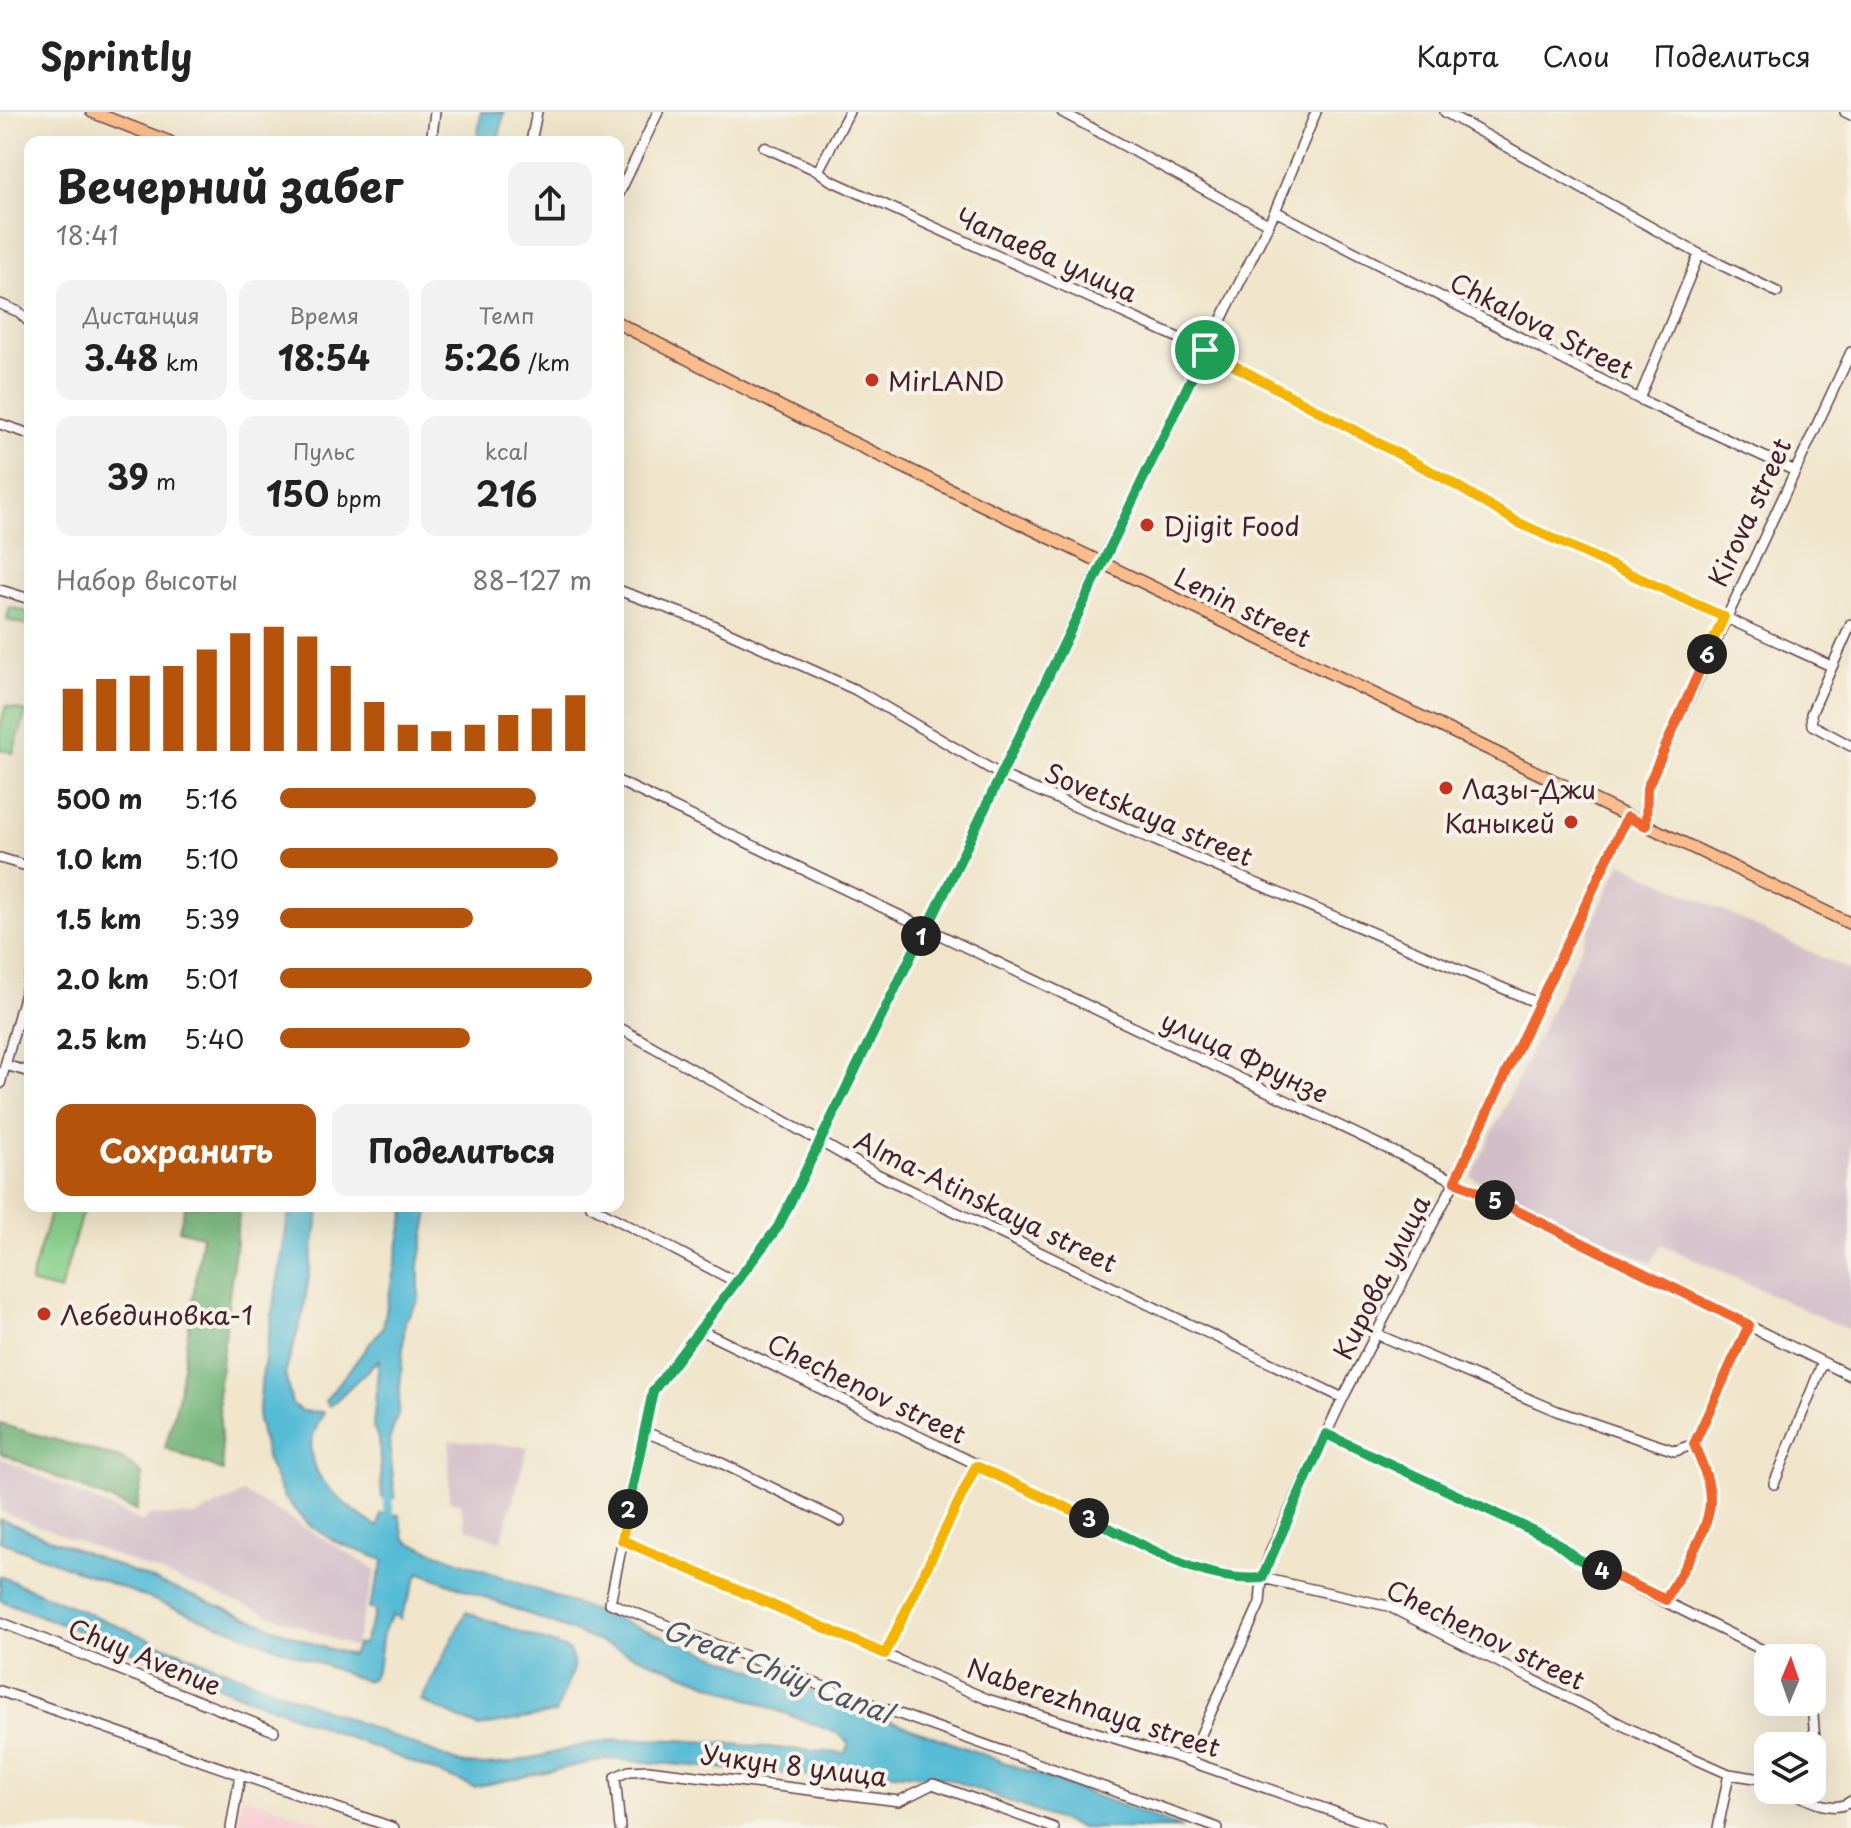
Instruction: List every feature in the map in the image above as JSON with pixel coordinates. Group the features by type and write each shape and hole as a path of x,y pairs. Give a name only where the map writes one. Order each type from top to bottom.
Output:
{"main road":[{"path":"92,112 154,136"},
{"name":"Lenin street","path":"624,326 808,421 1851,924"}],"street":[{"path":"432,136 435,112"},
{"path":"532,136 537,112"},
{"path":"624,183 658,112"},
{"path":"818,171 849,112"},
{"path":"1062,112 1268,224"},
{"path":"1218,1828 832,1690 610,1603 653,1391 778,1227 919,938 927,929 1101,563 1275,211 1316,112"},
{"path":"1445,112 1699,254 1777,292"},
{"path":"1845,112 1851,115"},
{"name":"Чапаева улица","path":"764,147 1205,350 1447,480 1517,522 1831,666"},
{"name":"Chkalova Street","path":"1275,211 1639,399 1793,470"},
{"path":"1639,399 1699,254"},
{"path":"0,304 24,317"},
{"name":"Kirova street","path":"1646,826 1647,788 1724,617 1851,352"},
{"path":"0,424 24,432"},
{"path":"0,590 24,597"},
{"name":"Sovetskaya street","path":"624,592 708,623 856,690 1001,775 1540,1004"},
{"path":"1851,624 1811,714 1812,725 1851,746"},
{"name":"улица Фрунзе","path":"624,784 1455,1181 1851,1376"},
{"name":"Кирова улица","path":"1189,1761 1260,1603 1262,1578 1326,1434 1455,1181 1627,817"},
{"path":"0,858 24,865"},
{"path":"0,1084 24,997"},
{"name":"Alma-Atinskaya street","path":"624,1031 820,1145 1343,1398"},
{"path":"5,1065 24,1070"},
{"path":"602,1212 736,1282"},
{"path":"1376,1334 1571,1416 1675,1451 1694,1444 1749,1325"},
{"name":"Chechenov street","path":"700,1330 1190,1568 1243,1579 1262,1578 1388,1606 1646,1737 1729,1774 1754,1778"},
{"path":"1774,1484 1823,1362"},
{"path":"645,1432 709,1457 840,1521"},
{"path":"1326,1434 1553,1540 1576,1558 1754,1645"},
{"path":"1666,1600 1705,1523 1710,1502 1706,1476 1694,1444"},
{"path":"885,1654 976,1466"},
{"name":"Naberezhnaya street","path":"622,1540 987,1699 1189,1761 1380,1828"},
{"name":"Chuy Avenue","path":"0,1622 274,1731"},
{"path":"0,1691 377,1825 394,1828"},
{"name":"Учкун 8 улица","path":"620,1828 615,1777 629,1771 648,1770 899,1801 933,1784 1054,1828"},
{"path":"1718,1828 1729,1774"},
{"path":"231,1828 240,1776"},
{"path":"1824,1804 1849,1803"}],"shaded area":[{"path":"1621,863 1851,971 1851,1331 1661,1244 1651,1263 1471,1177"},
{"path":"449,1440 528,1447 501,1542 466,1528 460,1503 449,1501"},
{"path":"0,1458 142,1522 150,1515 195,1516 243,1493 270,1507 376,1570 354,1647 0,1511"},
{"path":"242,1796 340,1828 238,1828"}],"green space":[{"path":"10,607 24,611 24,624 7,620"},
{"path":"6,706 24,711 13,753 0,749 0,727"},
{"path":"50,1212 82,1212 60,1291 30,1283"},
{"path":"184,1212 239,1212 218,1390 223,1471 165,1448 178,1399 202,1236 179,1230"},
{"path":"0,1424 123,1459 143,1475 136,1511 0,1453"}],"water":[{"path":"481,112 504,112 499,136 478,136"},
{"path":"289,1212 319,1212 303,1313 285,1374 292,1404 302,1411 324,1412 312,1439 312,1460 325,1484 357,1513 378,1527 381,1514 399,1515 404,1537 410,1543 1182,1828 1081,1828 943,1777 881,1772 864,1780 608,1759 474,1787 0,1600 0,1576 170,1648 460,1763 501,1764 583,1745 624,1740 680,1740 845,1753 849,1744 839,1734 419,1572 400,1619 393,1615 387,1624 376,1670 371,1679 365,1681 0,1541 0,1519 319,1646 352,1655 357,1644 363,1644 376,1611 369,1608 384,1560 336,1542 309,1525 283,1496 267,1460 258,1419"},
{"path":"405,1212 429,1212 419,1264 419,1300 405,1321 398,1413 389,1441 395,1498 382,1498 379,1439 373,1427 379,1359 330,1406 325,1401 383,1327"},
{"path":"466,1612 569,1650 574,1665 556,1713 478,1727 421,1701"}],"waterway":[{"name":"Great Chüy Canal","path":"387,1488 390,1525"}],"place":[{"name":"MirLAND","path":"872,380"},
{"name":"Djigit Food","path":"1147,525"},
{"name":"Лазы-Джи","path":"1446,788"},
{"name":"Каныкей","path":"1571,822"},
{"name":"Лебединовка-1","path":"44,1314"}],"route":[{"path":"1205,350 1447,480 1517,522 1724,617 1647,788 1646,826 1627,817 1455,1181 1749,1325 1694,1444 1706,1476 1710,1502 1705,1523 1666,1600 1576,1558 1553,1540 1326,1434 1271,1550 1262,1578 1243,1579 1190,1568 976,1466 885,1654 622,1540 645,1432 648,1403 653,1391 778,1227 919,938 927,929 1205,350"}]}
